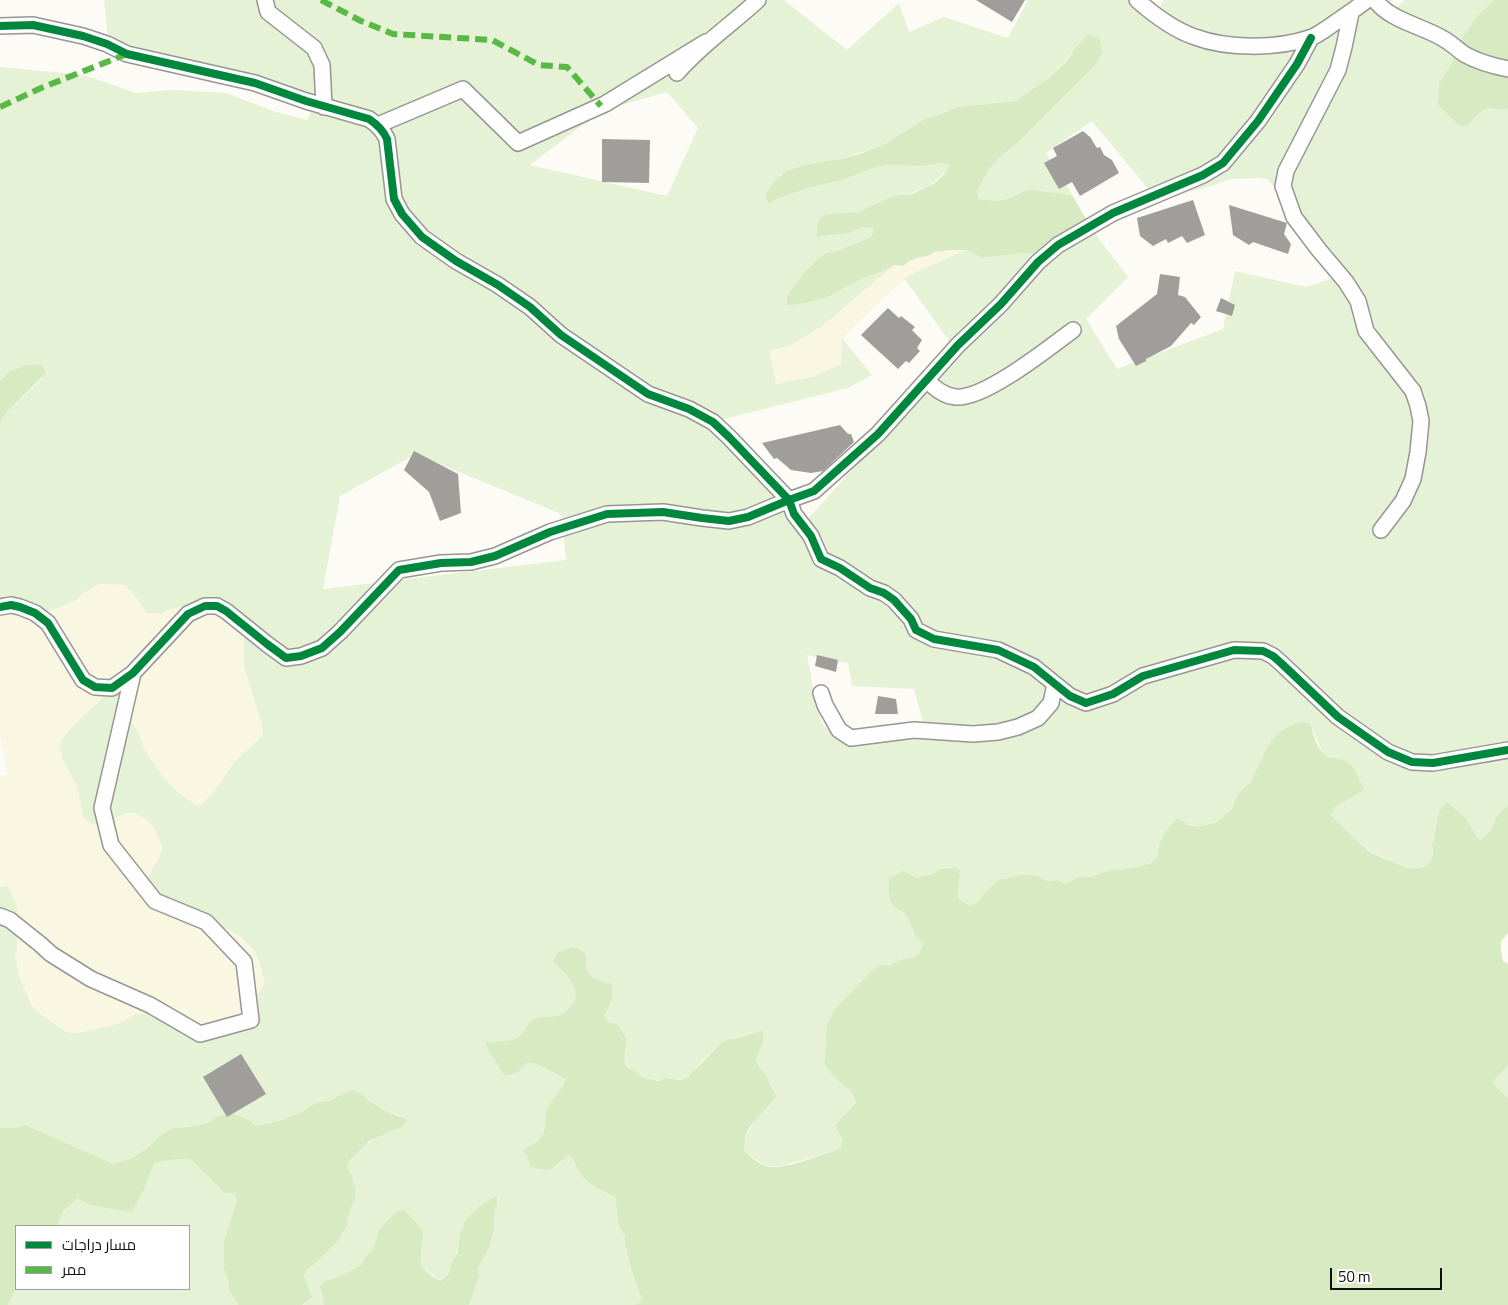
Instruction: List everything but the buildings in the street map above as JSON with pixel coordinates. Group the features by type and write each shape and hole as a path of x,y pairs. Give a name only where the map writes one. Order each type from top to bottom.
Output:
{"street":[{"path":"265,0 268,12 314,48 322,65 324,107"},
{"path":"378,125 463,89 518,144 605,104 706,42 758,0"},
{"path":"1137,0 1174,27 1195,37 1214,42 1253,46 1280,45 1311,38 1351,13 1367,0"},
{"path":"1376,0 1388,12 1443,38 1466,55 1488,65 1508,70"},
{"path":"1351,13 1338,70 1286,171 1283,186 1294,218 1346,282 1358,301 1366,331 1413,391 1418,406 1421,421 1413,479 1403,501 1381,530"},
{"path":"0,26 33,26 83,36 108,44 127,54 256,83 324,107 360,116 378,125 387,139 394,199 402,214 422,237 456,262 498,285 530,307 561,335 648,394 689,409 712,422 789,500 794,514 811,536 821,559 894,600 911,619 916,630 934,639 998,650 1034,667 1070,696 1086,703 1113,694 1143,676 1234,650 1263,651 1281,663 1338,717 1388,752 1412,762 1434,763 1508,750"},
{"path":"4,603 35,613 48,623 83,680 95,688 112,688 133,673 188,614 205,606 217,606 226,611 286,658 301,656 322,648 340,632 399,570 441,563 471,562 495,556 542,535 607,514 663,512 729,521 748,517 814,491 878,434 958,345 1001,304 1038,262 1058,245 1113,213 1203,175 1223,163 1274,98 1297,64 1311,38"},
{"path":"677,73 706,42"},
{"path":"927,380 936,390 946,395 968,396 1004,379 1073,330"},
{"path":"0,916 10,920 51,954 91,979 150,1005 200,1034 251,1020 244,962 206,922 155,901 111,845 102,808 133,673"},
{"path":"820,693 839,730 851,738 914,730 973,734 998,732 1018,727 1038,718 1052,703 1055,684"}],"shaded area":[{"path":"950,250 966,250 904,279 842,338 841,364 812,377 776,384 769,351 791,345 821,327 894,265 903,266 919,257"},
{"path":"97,585 125,585 147,613 161,614 168,610 198,602 207,602 244,634 244,667 263,734 235,761 212,794 198,807 174,789 163,777 143,747 141,739 115,687 87,711 63,760 77,787 83,817 98,825 127,813 135,813 150,822 163,848 146,880 239,935 256,952 265,983 231,1030 134,1015 118,1024 69,1033 44,1017 32,1005 19,976 8,886 0,887 0,776 7,775 0,735 0,616 5,612 37,616 77,600 83,593"}],"green space":[{"path":"104,0 784,0 847,50 899,3 909,32 944,17 1008,38 1028,0 1137,0 1158,14 1163,0 1393,0 1391,3 1396,8 1404,0 1494,0 1478,15 1462,38 1445,76 1439,83 1437,104 1459,126 1467,126 1482,111 1490,108 1508,109 1508,805 1499,813 1491,829 1480,841 1465,817 1447,802 1436,822 1431,861 1419,869 1406,868 1371,852 1349,834 1331,814 1336,806 1363,789 1357,774 1336,759 1323,754 1313,730 1299,722 1284,729 1266,749 1251,781 1238,794 1231,810 1225,816 1217,822 1198,827 1183,822 1161,842 1157,857 1149,864 1110,870 1090,877 1083,876 1066,884 1056,880 1047,881 1041,877 1019,875 1000,879 983,894 979,901 972,905 966,904 958,898 957,889 960,879 955,867 943,868 925,877 899,876 889,879 888,891 891,903 908,918 916,935 923,944 919,954 888,966 833,1011 827,1025 824,1064 835,1078 851,1091 856,1101 835,1125 842,1139 841,1147 835,1151 775,1167 761,1163 744,1151 747,1134 756,1119 771,1104 773,1088 756,1059 762,1032 736,1037 722,1044 709,1054 686,1078 652,1080 642,1076 632,1070 625,1062 624,1056 627,1039 617,1024 609,1022 604,1016 611,1001 612,984 595,979 588,973 587,956 573,947 565,950 553,962 568,977 575,989 576,995 570,1007 561,1015 534,1019 522,1035 514,1039 493,1042 490,1054 499,1068 518,1072 527,1063 537,1064 566,1079 563,1087 551,1102 540,1139 537,1143 522,1150 528,1157 557,1166 570,1155 580,1173 591,1185 615,1197 619,1226 625,1236 625,1244 632,1272 644,1300 638,1304 629,1305 469,1305 479,1276 478,1268 489,1248 494,1230 494,1212 497,1204 465,1221 454,1261 447,1275 441,1281 421,1266 422,1248 379,1230 374,1247 360,1266 338,1277 327,1280 321,1294 324,1305 302,1305 305,1304 307,1285 304,1276 308,1268 316,1263 339,1240 347,1225 356,1190 347,1168 351,1160 356,1153 370,1142 401,1127 400,1116 385,1111 362,1094 351,1089 332,1100 315,1103 302,1112 282,1120 256,1126 249,1120 211,1120 205,1124 173,1128 132,1158 113,1164 17,1128 0,1128 0,887 8,886 18,911 16,919 17,948 15,955 19,976 32,1006 44,1017 69,1033 118,1024 134,1015 148,1013 159,1013 190,1025 231,1030 265,983 256,952 239,935 162,899 146,880 163,848 150,822 135,813 127,813 98,825 90,823 83,817 77,787 63,760 59,744 85,714 115,687 123,690 124,707 141,739 143,747 163,777 174,789 198,807 212,794 235,761 263,734 244,667 244,634 221,604 198,602 168,610 161,614 147,613 125,585 97,585 83,593 77,600 37,616 5,612 0,616 0,424 5,414 46,375 0,381 0,67 85,75 136,93 173,90 226,93 276,112 307,120 316,100 108,40","holes":["1103,52 1094,67 989,169 977,191 979,199 996,201 1034,190 1072,195 1046,153 1092,121 1158,201 1230,179 1267,179 1294,210 1337,277 1306,287 1235,271 1223,329 1117,369 1086,319 1128,277 1093,231 1032,254 1023,253 982,258 966,250 904,278 958,353 804,523 720,420 848,388 872,375 842,338 841,364 812,377 776,384 769,351 791,345 821,327 894,265 833,294 795,305 787,296 825,253 836,253 871,237 874,229 864,227 849,233 817,237 819,218 858,212 879,202 918,190 935,181 950,165 941,163 924,166 879,166 842,180 808,188 774,200 769,204 766,196 770,188 781,174 804,166 845,158 881,146 925,119 945,111 1016,101 1050,77 1071,53","667,92 698,128 667,196 530,165 601,111","416,454 561,514 566,560 323,589 340,496","807,655 848,663 852,686 914,689 923,722 833,733 822,724"]},
{"path":"1494,0 1508,0 1508,109 1490,108 1482,111 1467,126 1459,126 1437,104 1439,83 1455,56 1462,38 1478,15"},
{"path":"1089,34 1099,38 1103,52 1094,67 1012,148 1004,153 989,169 977,191 979,199 996,201 1007,199 1025,191 1034,190 1072,195 1093,231 1087,237 1069,246 1032,254 1023,253 982,258 966,250 935,252 909,261 903,266 894,265 825,298 787,305 787,296 804,273 818,259 826,253 836,252 871,237 874,229 864,227 849,233 817,237 819,218 828,214 859,212 894,196 912,194 935,183 950,165 941,163 924,166 879,166 842,180 808,188 774,200 769,204 765,196 778,177 795,168 850,157 881,146 925,119 959,107 1016,101 1050,77 1066,62 1076,47"},
{"path":"26,365 42,365 46,375 5,414 0,424 0,381 9,372"},
{"path":"1299,722 1309,723 1317,745 1325,755 1349,763 1358,776 1364,790 1336,806 1331,815 1371,853 1407,868 1425,867 1430,862 1433,854 1432,844 1438,816 1447,802 1465,817 1480,841 1491,829 1499,813 1508,805 1508,933 1501,941 1501,951 1503,961 1508,964 1508,1065 1493,1082 1508,1098 1508,1305 629,1305 638,1304 643,1300 632,1272 625,1244 625,1236 619,1226 615,1197 587,1181 570,1155 549,1170 538,1169 530,1166 528,1157 522,1150 534,1144 543,1134 547,1109 566,1079 537,1064 527,1063 518,1072 506,1076 490,1054 485,1043 514,1039 522,1034 532,1020 540,1017 561,1015 570,1007 576,995 575,989 568,977 553,962 557,953 573,947 581,950 587,956 586,963 589,973 596,979 612,984 611,1001 604,1016 609,1022 617,1024 627,1039 624,1059 627,1067 642,1077 658,1081 665,1078 680,1080 688,1077 724,1041 762,1031 764,1039 756,1059 776,1096 748,1130 744,1151 760,1164 779,1167 835,1151 841,1147 842,1139 835,1125 856,1102 851,1091 835,1078 824,1064 827,1025 833,1011 874,969 881,965 888,966 902,959 912,958 919,954 923,944 916,937 909,920 903,912 895,908 890,901 888,891 889,879 903,871 917,878 933,874 940,869 955,867 960,871 958,898 966,904 972,905 979,901 983,894 1000,879 1029,875 1041,877 1047,881 1057,880 1066,884 1083,876 1090,877 1110,870 1149,864 1157,857 1163,836 1178,818 1189,825 1198,827 1217,822 1231,810 1238,794 1251,781 1266,749 1276,735"},
{"path":"1508,1065 1508,1098 1493,1082"},
{"path":"351,1089 362,1094 385,1111 408,1120 401,1127 369,1141 350,1160 347,1168 356,1190 347,1225 339,1240 316,1263 308,1268 304,1276 312,1297 302,1305 238,1305 229,1290 228,1279 224,1270 224,1241 237,1201 234,1193 225,1193 190,1159 185,1159 154,1163 143,1192 132,1212 94,1206 77,1198 63,1212 57,1225 15,1225 16,1290 8,1305 0,1305 0,1128 17,1128 25,1125 113,1164 132,1158 173,1128 205,1124 219,1116 234,1114 249,1120 256,1126 282,1120 302,1112 315,1103 332,1100"},
{"path":"190,1159 225,1193 234,1193 237,1201 224,1241 224,1270 228,1279 229,1290 238,1305 8,1305 16,1290 190,1290 190,1225 57,1225 63,1213 77,1197 94,1206 132,1212 143,1192 154,1163 163,1160"},
{"path":"497,1196 494,1212 494,1230 489,1248 478,1268 479,1276 469,1305 324,1305 320,1286 327,1280 338,1277 360,1266 374,1247 379,1230 396,1212 403,1209 423,1230 421,1266 441,1281 448,1274 457,1254 465,1221 482,1204"}],"marked path":[{"path":"321,0 361,21 393,34 492,40 539,65 567,67 601,106"},
{"path":"0,107 41,88 127,54"}],"cycle path":[{"path":"0,26 33,25 83,36 107,44 127,54 255,83 306,101 369,119 380,128 387,139 394,199 402,214 422,237 456,261 498,285 530,307 561,335 648,394 689,409 713,422 789,500 814,491 878,434 958,345 1001,304 1038,262 1058,245 1113,213 1203,175 1223,163 1258,121 1297,64 1311,38"},
{"path":"0,607 11,605 35,613 48,623 83,680 95,687 112,688 133,673 188,614 205,606 217,606 226,611 286,658 301,656 322,648 340,632 399,570 441,563 471,562 495,556 550,532 607,514 663,512 729,521 748,517 789,500 794,514 811,536 821,559 894,600 911,619 916,630 934,639 998,650 1034,667 1070,696 1086,703 1113,694 1143,676 1234,650 1263,651 1281,663 1338,717 1388,752 1412,762 1433,763 1508,750"}]}
